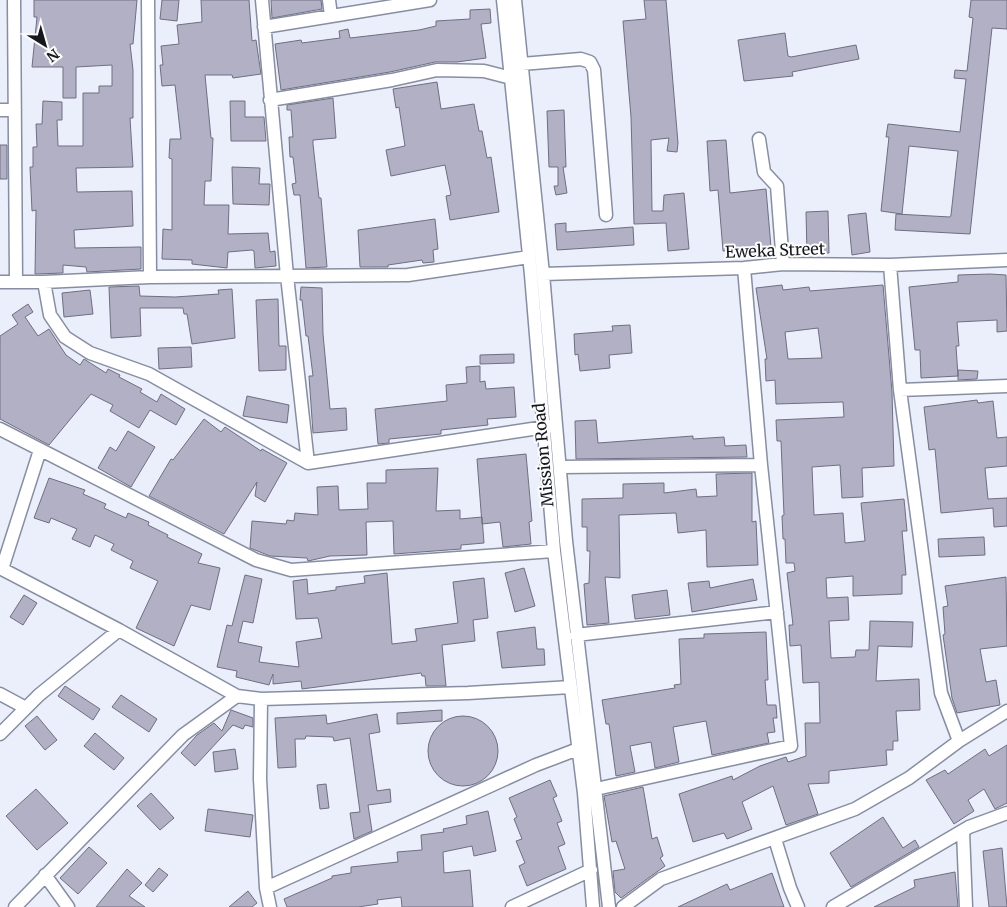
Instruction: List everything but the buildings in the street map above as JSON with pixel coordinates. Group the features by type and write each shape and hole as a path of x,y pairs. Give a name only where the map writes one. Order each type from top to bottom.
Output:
{"street":[{"path":"14,0 16,282"},
{"path":"148,0 150,277"},
{"path":"262,0 287,276 308,463"},
{"path":"329,0 331,16"},
{"path":"264,27 430,0"},
{"name":"Mission Road","path":"503,0 529,257 551,426 560,467 576,635 609,907"},
{"name":"Mission Road","path":"515,0 543,274 551,426 554,551 578,749 591,870 593,907"},
{"path":"522,64 581,59 590,62 594,70 606,215"},
{"path":"270,100 392,80 437,70 484,71 511,78"},
{"path":"0,110 15,110"},
{"path":"759,139 764,174 777,186 783,264"},
{"path":"0,282 150,277 408,275 529,257"},
{"name":"Eweka Street","path":"543,274 744,268 783,264 890,264 1007,260"},
{"path":"890,264 900,390 940,693 959,741"},
{"path":"596,789 791,746 761,465 744,268"},
{"path":"44,282 50,315 65,337 90,353 149,374 308,463 551,426"},
{"path":"900,390 1007,386"},
{"path":"0,429 256,560 291,570 554,551"},
{"path":"40,450 1,569 119,630 238,696 261,699 468,693 571,687"},
{"path":"560,467 761,465"},
{"path":"576,635 777,612"},
{"path":"0,734 39,695 119,630"},
{"path":"0,694 26,708"},
{"path":"14,907 183,735 238,696"},
{"path":"261,699 260,779 266,888 270,907"},
{"path":"623,907 661,879 855,809 909,778 959,741 1007,711"},
{"path":"266,888 536,765 578,749"},
{"path":"833,907 962,831 1007,813"},
{"path":"962,831 966,907"},
{"path":"775,838 790,888 798,907"},
{"path":"512,907 591,870"},
{"path":"45,875 68,907"}]}
